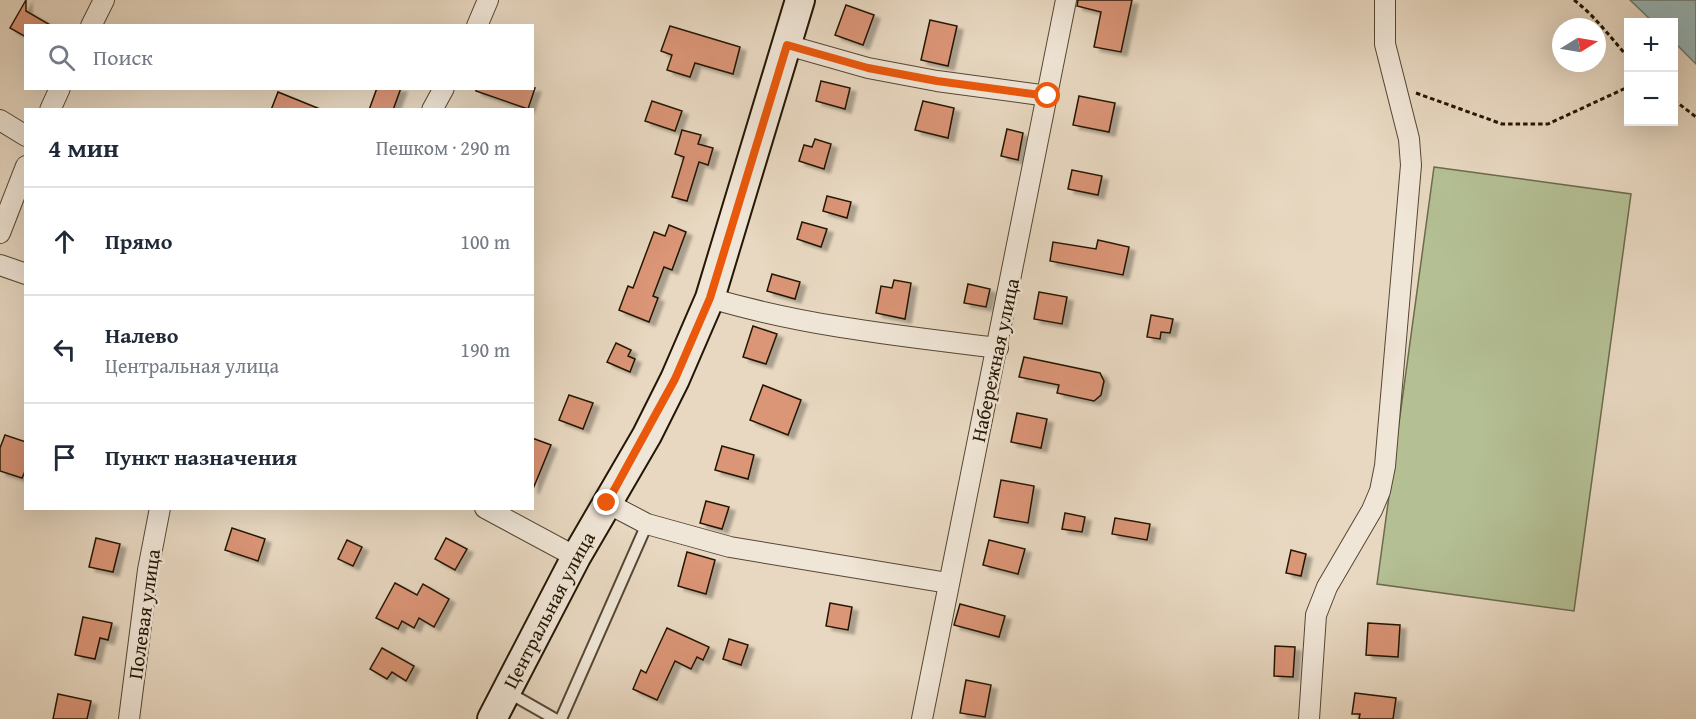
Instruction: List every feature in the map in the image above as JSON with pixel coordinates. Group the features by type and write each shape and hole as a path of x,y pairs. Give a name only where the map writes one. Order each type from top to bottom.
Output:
{"main road":[{"name":"Центральная улица","path":"492,719 576,557 675,379 710,298 800,0"}],"street":[{"path":"92,24 104,0"},
{"path":"478,24 488,0"},
{"name":"Набережная улица","path":"922,719 1066,0"},
{"path":"1309,719 1316,615 1327,587 1372,510 1380,491 1385,466 1411,165 1409,139 1385,44 1386,0"},
{"path":"787,45 891,72 1048,96"},
{"path":"51,108 59,90"},
{"path":"433,108 443,90"},
{"path":"0,120 24,135"},
{"path":"0,233 24,171"},
{"path":"0,265 24,273"},
{"path":"710,298 767,315 856,330 998,348"},
{"path":"607,503 648,524 730,547 948,583"},
{"name":"Полевая улица","path":"129,719 148,570 160,510"},
{"path":"489,510 576,557"}],"lane":[{"path":"561,719 648,524"},
{"path":"506,691 555,719"}],"path":[{"path":"1574,0 1594,16 1602,29 1624,52"},
{"path":"1396,86 1502,124 1548,124 1624,89"},
{"path":"1678,103 1696,117"}],"green space":[{"path":"1434,167 1631,194 1574,611 1377,584"}],"water":[{"path":"1630,0 1696,0 1696,64 1678,46 1678,18 1649,18"}],"building":[{"path":"26,0 26,11 49,24 24,24 24,36 10,28"},
{"path":"1078,0 1132,0 1121,52 1094,47 1101,12 1077,6"},
{"path":"846,5 874,15 863,45 835,35"},
{"path":"930,20 957,26 948,66 921,60"},
{"path":"670,26 740,47 733,74 695,63 690,77 667,70 672,55 661,51"},
{"path":"821,81 850,88 845,109 816,101"},
{"path":"535,88 528,108 476,91 534,90"},
{"path":"376,90 400,90 394,108 370,108"},
{"path":"278,92 318,108 272,108"},
{"path":"1079,96 1115,103 1109,132 1073,125"},
{"path":"652,101 682,111 675,131 645,121"},
{"path":"923,101 954,108 948,138 915,130"},
{"path":"1007,129 1023,133 1018,160 1001,156"},
{"path":"682,130 701,135 698,144 713,148 708,165 699,162 687,201 672,197 684,157 675,154"},
{"path":"815,139 831,144 824,169 799,161 804,145 812,147"},
{"path":"1072,170 1102,176 1098,195 1068,189"},
{"path":"827,196 851,202 847,218 823,211"},
{"path":"802,222 827,229 821,247 797,239"},
{"path":"669,225 686,232 672,270 664,267 653,296 658,298 649,322 619,310 628,286 633,288 654,232 665,236"},
{"path":"1098,240 1129,247 1123,275 1050,261 1053,242 1096,249"},
{"path":"772,274 800,282 795,299 767,291"},
{"path":"894,280 911,283 905,319 876,313 881,286 892,288"},
{"path":"968,284 990,289 986,307 964,303"},
{"path":"1039,292 1067,297 1062,324 1034,319"},
{"path":"1151,315 1173,319 1170,333 1161,332 1160,339 1147,337"},
{"path":"753,326 777,334 766,364 743,357"},
{"path":"616,343 631,350 628,356 635,359 630,372 607,362"},
{"path":"1024,357 1100,373 1104,381 1101,395 1094,401 1057,393 1059,385 1019,377"},
{"path":"763,385 801,400 788,435 750,420"},
{"path":"569,395 593,403 583,429 559,420"},
{"path":"1017,413 1047,419 1041,448 1011,442"},
{"path":"5,435 24,441 22,478 0,471 0,448"},
{"path":"534,439 551,445 534,487"},
{"path":"722,446 754,455 748,479 715,470"},
{"path":"1001,480 1034,486 1028,523 994,517"},
{"path":"706,501 729,507 722,529 700,523"},
{"path":"1065,513 1085,517 1082,532 1062,529"},
{"path":"1115,518 1150,524 1147,540 1112,534"},
{"path":"232,528 265,539 258,561 225,550"},
{"path":"96,538 120,544 113,572 89,567"},
{"path":"446,538 467,549 455,570 435,559"},
{"path":"347,540 362,547 353,566 338,559"},
{"path":"989,540 1025,549 1018,574 983,565"},
{"path":"1291,550 1306,554 1301,576 1286,573"},
{"path":"687,552 715,560 706,594 678,586"},
{"path":"395,583 417,595 423,584 449,599 434,627 419,618 414,628 402,621 398,629 376,618"},
{"path":"830,603 852,607 848,630 826,626"},
{"path":"960,604 1005,616 999,637 954,625"},
{"path":"83,617 112,623 108,640 100,638 95,659 75,655"},
{"path":"1368,623 1400,625 1398,657 1366,655"},
{"path":"667,628 709,647 703,660 697,657 691,669 675,661 657,700 633,689 641,670 646,673"},
{"path":"729,639 748,645 741,665 723,659"},
{"path":"1275,646 1295,647 1293,677 1274,676"},
{"path":"382,648 414,666 406,681 392,672 387,679 370,669"},
{"path":"966,680 991,685 985,717 960,713"},
{"path":"1355,693 1396,698 1393,719 1359,719 1360,714 1352,714"},
{"path":"58,694 91,701 87,719 53,719"}],"route":[{"path":"607,503 647,435 675,379 710,298 787,45 868,68 937,81 1048,96"}]}
